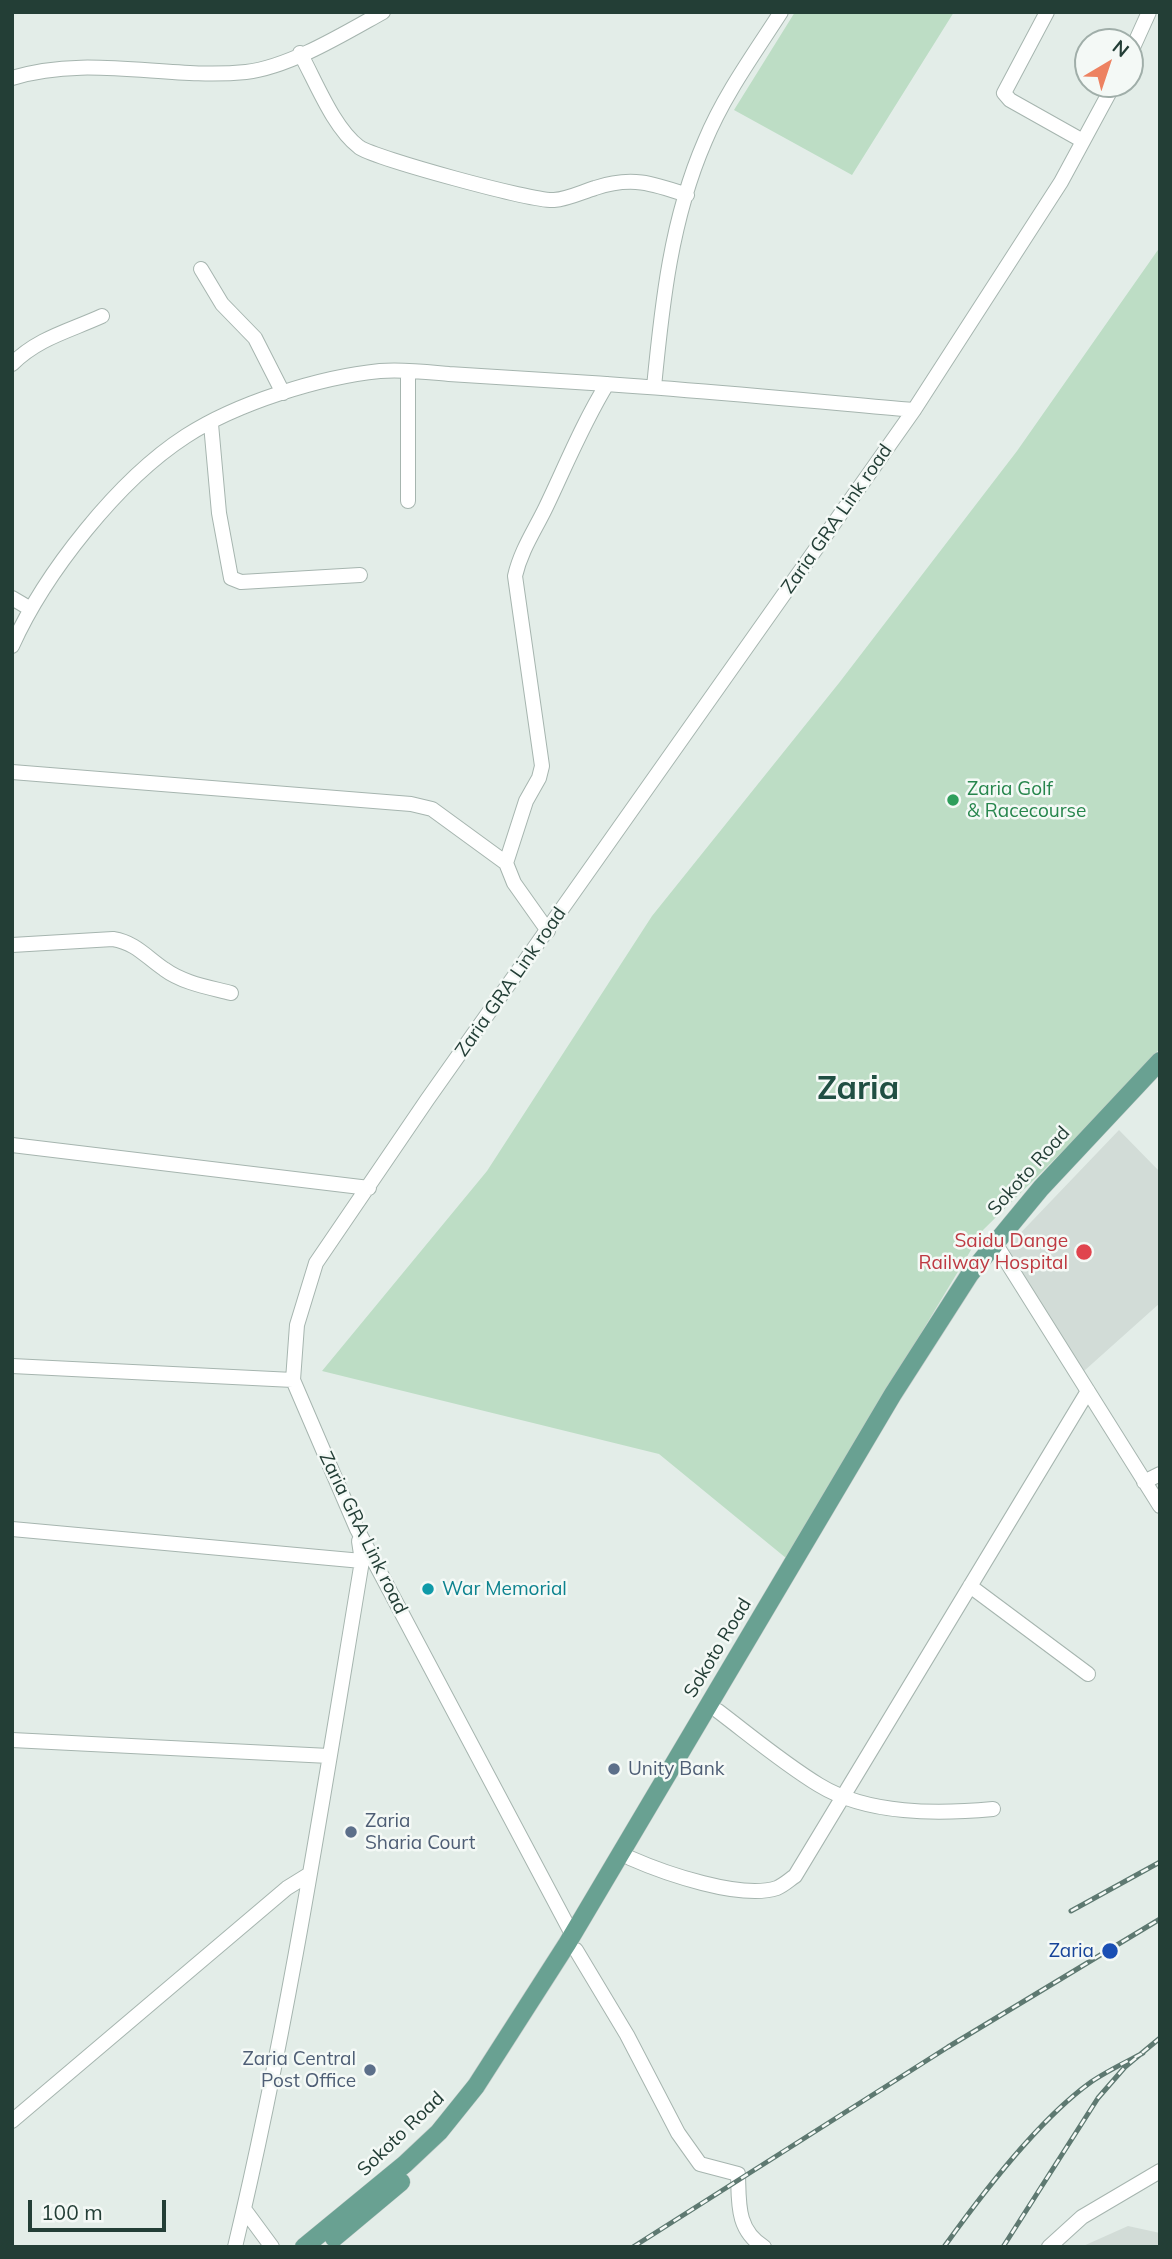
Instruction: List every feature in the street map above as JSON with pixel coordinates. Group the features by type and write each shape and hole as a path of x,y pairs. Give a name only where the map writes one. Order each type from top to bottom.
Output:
{"main road":[{"name":"Sokoto Road","path":"323,2247 394,2189 466,2118 574,1942 893,1394 970,1274 1041,1188 1160,1061"},
{"name":"Sokoto Road","path":"304,2247 405,2164 457,2111 630,1858 902,1400 1000,1251 1160,1077"}],"street":[{"path":"12,78 37,70 111,66 248,72 300,53 383,12"},
{"path":"654,387 665,286 694,168 718,113 781,12"},
{"path":"1046,12 1004,93 1010,100 1083,141"},
{"path":"1142,28 1149,12"},
{"path":"300,53 331,112 352,140 371,153 545,200 565,198 626,180 666,187 687,195"},
{"name":"Zaria GRA Link road","path":"764,2247 748,2232 741,2220 737,2204 738,2174 700,2164 678,2133 574,1942 357,1529 293,1380 297,1325 316,1263 427,1100 914,410 1062,182 1106,98"},
{"path":"201,269 222,304 255,338 283,393"},
{"path":"12,364 27,348 46,337 67,332 102,316"},
{"path":"12,646 30,608 88,527 144,471 186,436 283,393 358,374 408,371 654,387 914,410"},
{"path":"408,371 408,501"},
{"path":"506,863 526,801 540,778 542,766 515,576 522,552 536,528 582,428 607,384"},
{"path":"211,424 219,513 230,578 241,582 360,575"},
{"path":"12,598 30,608"},
{"path":"12,772 411,804 432,809 506,863 514,883 548,931"},
{"path":"12,945 113,939 125,941 137,946 179,978 231,993"},
{"path":"12,1145 369,1188"},
{"path":"1000,1251 1160,1506"},
{"path":"12,1366 293,1380"},
{"path":"630,1858 656,1869 707,1884 777,1888 795,1876 1088,1391"},
{"path":"1144,1482 1160,1474"},
{"path":"12,1529 362,1561"},
{"path":"235,2247 329,1756 362,1561 357,1529"},
{"path":"970,1587 1088,1674"},
{"path":"718,1711 820,1786 844,1796 911,1812 993,1809"},
{"path":"12,1740 329,1756"},
{"path":"12,2121 288,1888 307,1875"},
{"path":"1049,2247 1082,2217 1160,2171"},
{"path":"244,2209 272,2247"}],"shaded area":[{"name":"Saidu Dange Railway Hospital","path":"1119,1130 1160,1172 1160,1303 1084,1371 1010,1258 1009,1245"},
{"path":"1128,2226 1160,2233 1160,2247 1081,2247"}],"green space":[{"path":"795,12 954,12 852,175 734,110"},
{"name":"Zaria Golf & Racecourse","path":"1160,247 1160,1048 1131,1084 983,1230 786,1558 659,1454 322,1371 487,1171 652,916 839,683 1017,451"}],"railway":[{"path":"1071,1911 1160,1862"},
{"path":"633,2247 948,2047 1160,1919"},
{"path":"1003,2247 1098,2098 1125,2067 1160,2038"},
{"path":"944,2247 993,2182 1051,2116 1091,2082 1143,2053"}],"place":[{"name":"Zaria Golf & Racecourse","path":"953,800"},
{"name":"Saidu Dange Railway Hospital","path":"1084,1252"},
{"name":"War Memorial","path":"428,1589"},
{"name":"Unity Bank","path":"614,1769"},
{"name":"Zaria Sharia Court","path":"351,1832"},
{"name":"Zaria","path":"1110,1951"},
{"name":"Zaria Central Post Office","path":"370,2070"}],"district":[{"name":"Zaria","path":"858,1089"}]}
